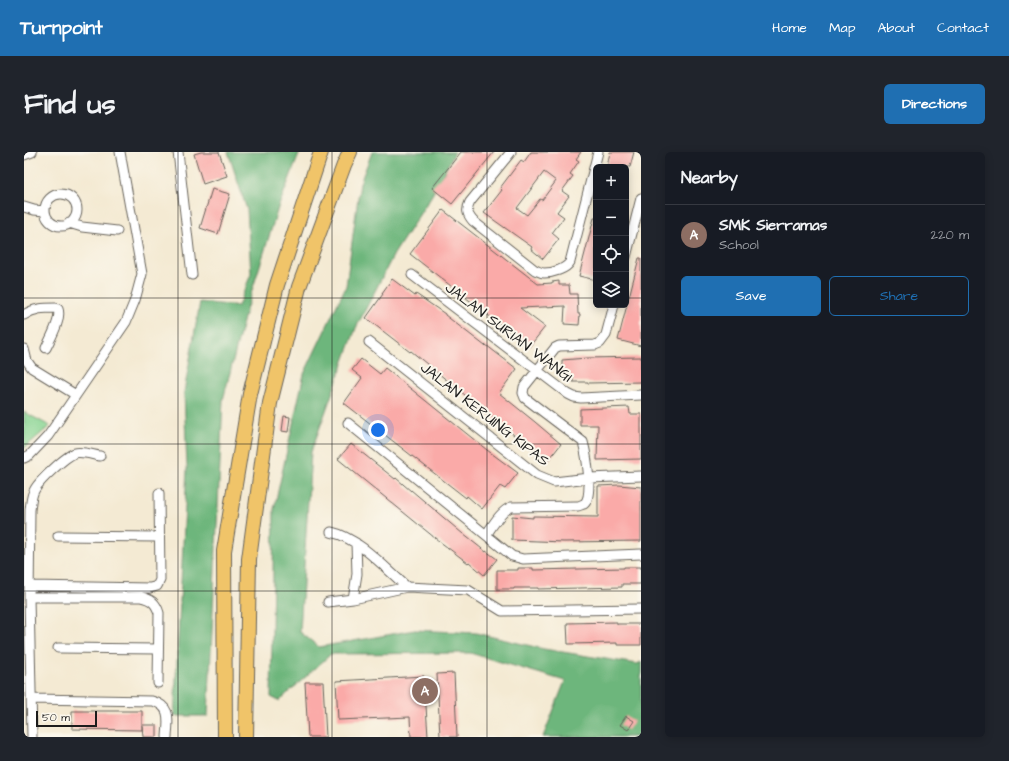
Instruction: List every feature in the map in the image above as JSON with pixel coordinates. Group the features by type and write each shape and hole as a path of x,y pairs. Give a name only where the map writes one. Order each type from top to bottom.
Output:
{"highway":[{"path":"225,737 224,551 250,394 277,285 321,152"},
{"path":"246,737 249,559 270,403 299,287 350,152"}],"street":[{"path":"24,155 32,152"},
{"path":"24,458 30,455 48,436 126,322 135,300 142,274 120,152"},
{"path":"178,152 192,275"},
{"path":"511,152 470,202 467,212 473,221 535,270 544,273 564,268 568,266 570,262 598,152"},
{"path":"59,194 69,196 77,209 73,219 64,225 54,224 46,216 45,211 47,201 59,194"},
{"path":"629,245 641,198"},
{"path":"24,207 45,211"},
{"path":"69,223 82,227 117,231"},
{"name":"JALAN SURIAN WANGI","path":"412,275 537,372 568,394 574,397 641,395"},
{"path":"24,314 37,308 56,308 60,312 58,321 46,348"},
{"path":"486,534 506,509 511,507 578,506 584,504 587,499 589,478 582,442 525,398 523,393 524,387 555,348 559,346 595,345 604,340 613,308"},
{"name":"JALAN KERUING KIPAS","path":"369,342 537,475 554,482 589,478 641,476"},
{"path":"24,349 27,361 32,368 76,395"},
{"path":"348,423 512,556 523,559 641,554"},
{"path":"32,737 29,597 31,496 35,488 43,479 68,456 76,453 100,456"},
{"path":"29,586 150,588 157,586 160,580 159,493"},
{"path":"331,532 342,534 356,543 408,588"},
{"path":"58,536 159,537"},
{"path":"353,599 357,574 356,543"},
{"path":"328,602 353,599 408,588 468,590 502,611 641,609"},
{"path":"29,597 147,598 153,602 159,613 158,683"},
{"path":"58,648 158,649"},
{"path":"32,699 158,703 166,711 168,717 167,737"}],"green space":[{"path":"228,152 300,152 278,208 246,310 223,400 208,716 174,716 187,468 184,392 200,302 238,306 251,274 247,210"},
{"path":"372,152 455,152 432,195 394,254 356,328 311,452 300,632 319,647 415,630 476,633 544,649 637,664 641,662 640,737 543,737 565,681 470,653 331,654 279,701 271,697 274,509 304,374 346,286 360,183"},
{"path":"24,412 50,426 24,448"}],"building":[{"path":"201,152 219,152 227,176 203,184 194,154"},
{"path":"461,152 494,152 452,204 432,188"},
{"path":"531,152 581,152 576,159 579,161 570,174 573,176 562,191 569,196 557,212 564,217 552,233 559,239 543,259 531,249 532,247 484,213 502,190 500,188 521,160 524,162","holes":["544,172 556,181 542,200 540,199 527,215 517,208"]},
{"path":"610,152 634,152 630,167 629,164 608,164"},
{"path":"212,189 230,194 218,234 200,228"},
{"path":"443,210 538,284 559,281 559,285 569,285 570,294 577,294 578,314 580,314 579,325 564,324 565,306 520,308 545,327 529,347 410,254"},
{"path":"593,222 593,279 579,276"},
{"path":"639,258 641,258 641,346 618,340 626,308 629,308 629,297"},
{"path":"392,279 415,296 416,294 445,314 517,369 499,393 561,444 547,462 411,351 410,352 366,318"},
{"path":"641,357 641,382 573,382 573,376 570,376 570,372 562,372 562,360"},
{"path":"361,359 380,374 385,368 518,473 505,489 500,486 482,509 467,496 466,498 344,403 362,378 352,370"},
{"path":"629,407 630,414 641,414 641,459 597,460 598,425 580,425 580,409"},
{"path":"284,416 290,417 288,432 282,431"},
{"path":"351,444 411,490 463,534 497,559 484,575 469,562 468,563 435,538 338,459"},
{"path":"619,485 641,487 641,541 564,542 512,540 512,516 533,518 533,516 598,517 598,486"},
{"path":"641,567 641,584 622,584 622,587 497,589 497,570 518,570 518,568 533,568 533,570"},
{"path":"617,622 617,624 641,624 641,645 617,645 617,643 568,644 567,623"},
{"path":"454,673 457,737 440,737 437,674"},
{"path":"424,676 428,737 411,737 410,717 338,720 336,681"},
{"path":"305,682 323,682 326,737 308,737"},
{"path":"72,711 142,711 142,730 72,729"},
{"path":"626,716 634,721 628,730 620,725"},
{"path":"142,725 157,725 157,737 143,737"}],"place":[{"name":"SMK Sierramas","path":"425,691"}]}
